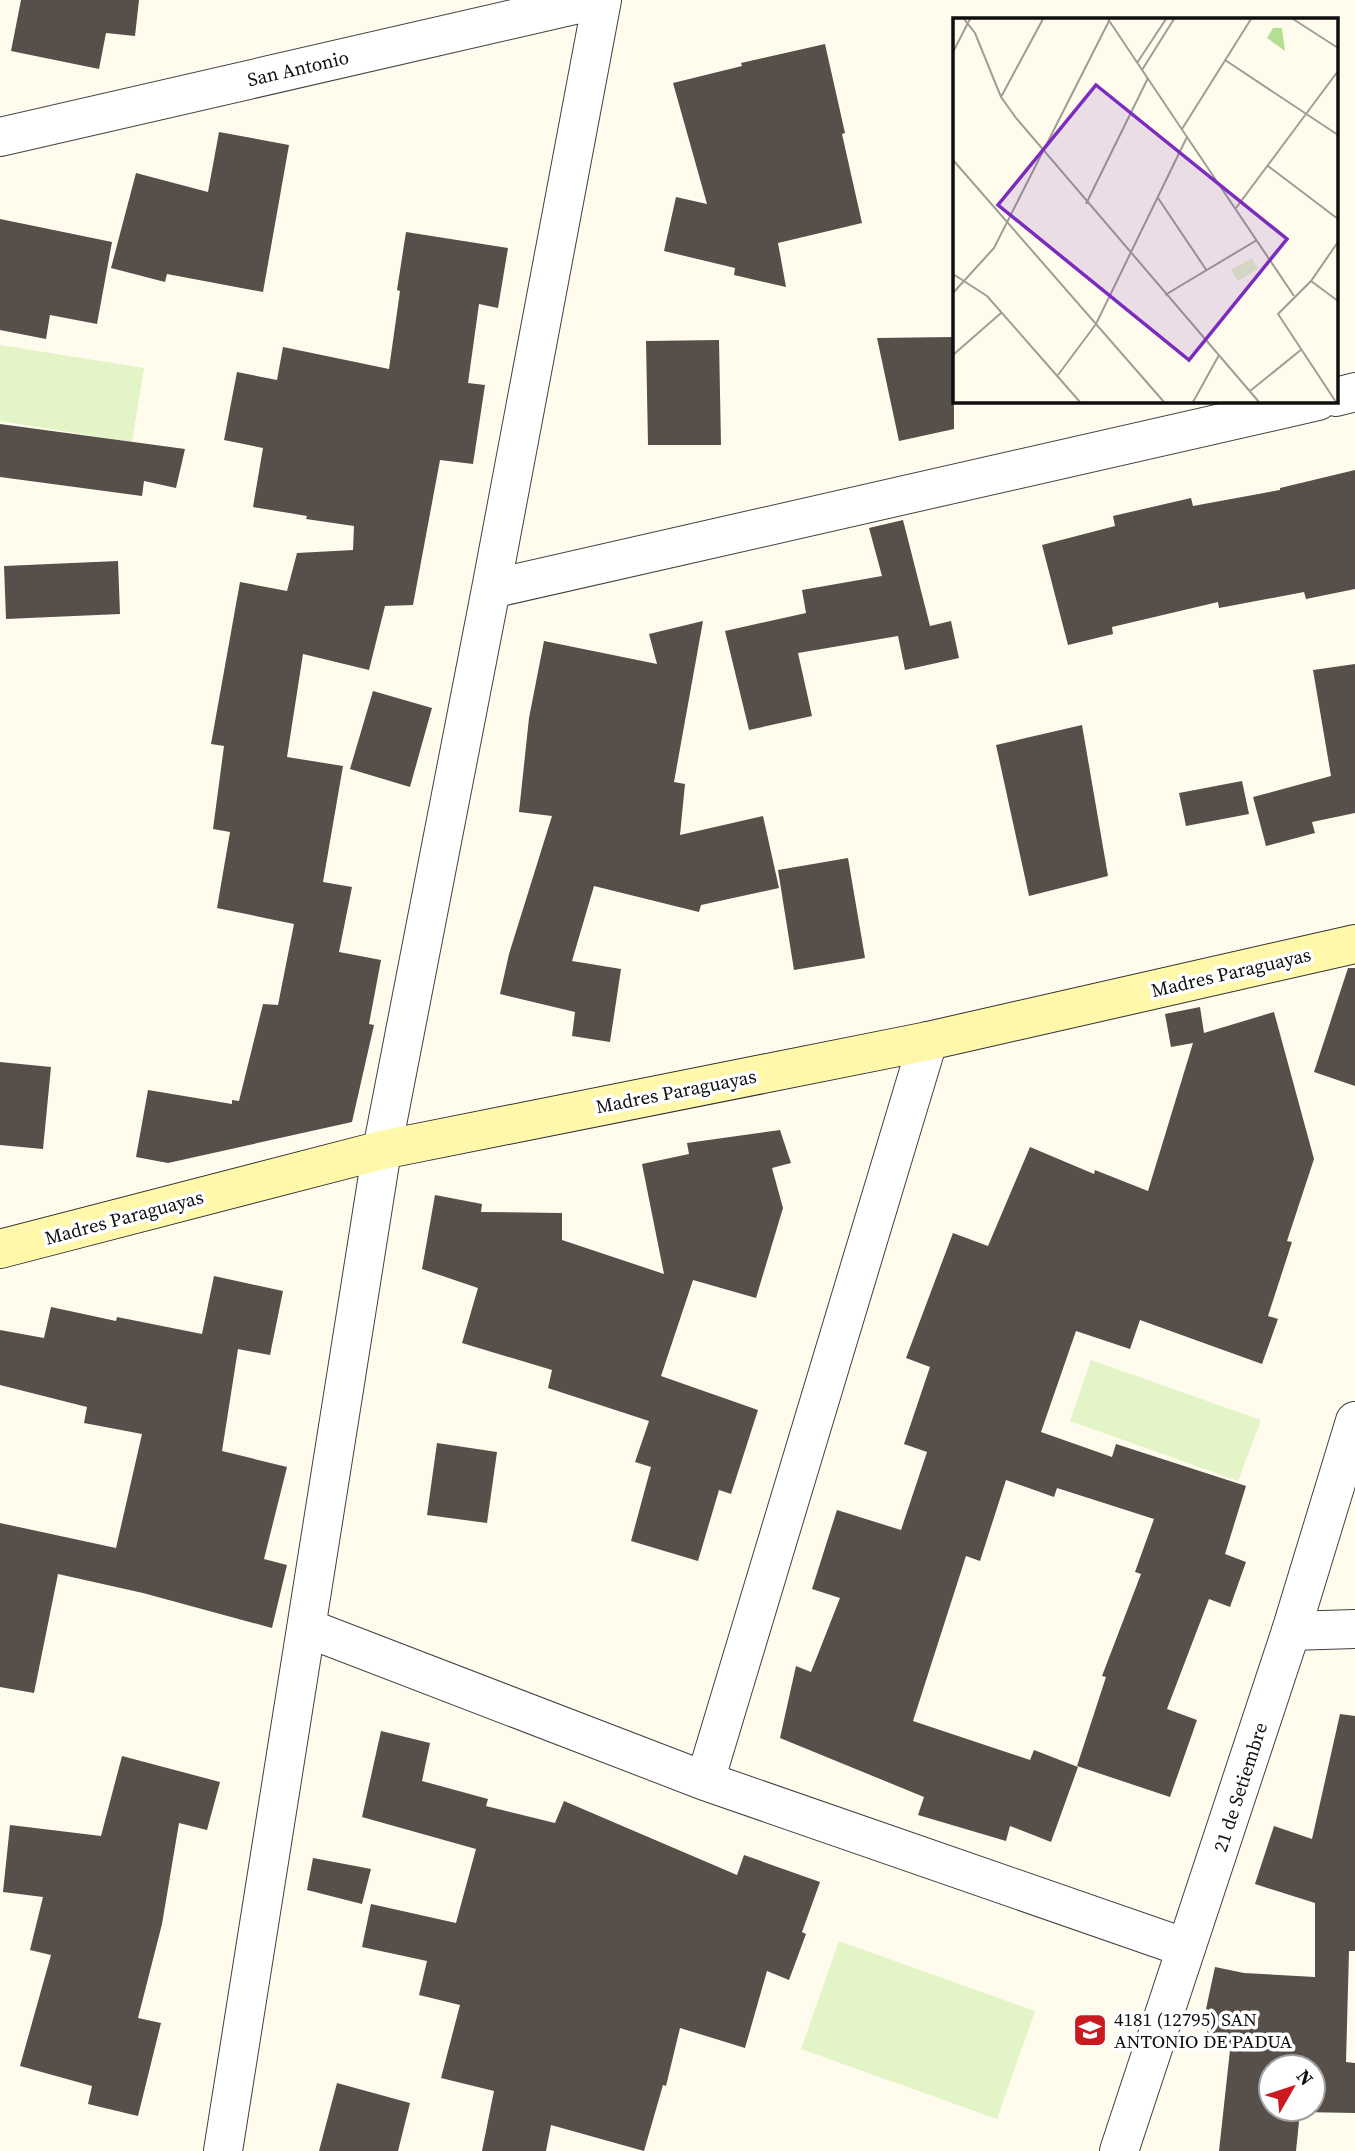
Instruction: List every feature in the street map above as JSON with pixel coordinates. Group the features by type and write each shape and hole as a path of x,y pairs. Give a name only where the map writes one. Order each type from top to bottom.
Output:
{"main road":[{"name":"Madres Paraguayas","path":"0,1249 382,1150 928,1041 1355,943"}],"street":[{"name":"San Antonio","path":"0,137 596,0"},
{"path":"223,2151 382,1150 491,589 601,0"},
{"path":"1338,396 1355,392"},
{"path":"491,589 1314,402"},
{"path":"705,1781 928,1041"},
{"name":"21 de Setiembre","path":"1119,2151 1292,1631 1355,1421"},
{"path":"307,1628 705,1781 1186,1948"},
{"path":"1292,1631 1355,1629"}],"green space":[{"path":"0,345 144,368 132,442 0,421"},
{"path":"1091,1360 1261,1420 1238,1481 1070,1421"},
{"path":"839,1941 1035,2011 997,2119 801,2049"}],"building":[{"path":"21,0 139,0 135,36 106,33 99,69 11,51"},
{"path":"825,44 862,223 778,243 786,287 734,275 735,268 664,251 676,197 707,204 673,83 742,66 741,63"},
{"path":"219,132 289,145 263,292 167,274 165,282 111,268 136,173 208,192"},
{"path":"0,219 112,242 97,324 50,315 46,339 0,330"},
{"path":"406,232 508,248 498,308 479,304 468,383 485,385 473,464 440,460 413,605 385,606 369,670 303,654 287,757 343,766 323,882 352,887 339,952 381,960 369,1024 374,1025 352,1122 168,1163 136,1157 148,1090 232,1104 232,1100 239,1101 263,1004 278,1005 294,924 217,908 230,832 213,829 224,746 211,744 240,582 287,591 297,553 353,550 354,526 253,507 263,448 224,440 237,372 277,380 283,347 389,369"},
{"path":"953,337 954,429 899,441 877,338"},
{"path":"719,340 721,445 648,445 646,341"},
{"path":"0,424 185,449 176,488 144,481 142,496 0,477"},
{"path":"1355,470 1355,589 1306,599 1304,592 1219,608 1218,602 1112,627 1113,634 1068,645 1042,545 1115,526 1113,516 1191,498 1193,506 1280,490"},
{"path":"903,520 930,626 951,621 959,658 905,670 898,636 798,653 812,716 749,730 725,631 806,613 802,590 882,576 869,528"},
{"path":"118,561 120,614 6,619 4,566"},
{"path":"703,621 674,782 685,784 680,835 763,816 779,888 701,905 699,912 594,886 572,961 621,969 610,1042 572,1036 575,1012 500,994 509,954 552,816 519,812 529,718 544,641 657,664 649,634"},
{"path":"1355,664 1355,813 1312,822 1315,833 1266,846 1253,797 1331,776 1313,670"},
{"path":"373,691 432,708 410,787 350,769"},
{"path":"1082,725 1108,876 1029,896 996,745"},
{"path":"1242,781 1249,814 1186,826 1179,793"},
{"path":"848,858 865,958 794,970 778,870"},
{"path":"1348,968 1355,968 1355,1086 1314,1072"},
{"path":"1200,1007 1204,1033 1274,1012 1314,1159 1287,1241 1292,1242 1268,1316 1278,1319 1262,1364 1140,1320 1130,1349 1076,1331 1041,1432 1112,1457 1116,1444 1246,1486 1225,1554 1246,1562 1230,1607 1209,1599 1167,1709 1197,1720 1170,1797 1077,1766 1106,1677 1102,1676 1141,1574 1135,1572 1154,1519 1057,1488 1054,1497 1006,1480 980,1561 966,1556 913,1721 1030,1760 1034,1750 1078,1767 1051,1842 1010,1826 1006,1841 918,1815 924,1797 780,1738 796,1666 811,1672 840,1598 812,1589 837,1510 901,1530 927,1452 904,1444 930,1367 906,1358 953,1233 988,1246 1030,1147 1094,1174 1095,1170 1148,1191 1193,1043 1171,1047 1165,1014"},
{"path":"0,1062 51,1067 43,1149 0,1145"},
{"path":"780,1130 791,1163 772,1168 783,1208 756,1298 693,1280 661,1376 758,1410 731,1494 719,1490 698,1561 631,1541 651,1467 635,1462 649,1421 548,1388 552,1370 462,1343 478,1288 422,1269 435,1195 482,1204 481,1212 562,1213 562,1240 664,1274 642,1164 689,1154 687,1143"},
{"path":"214,1276 283,1291 270,1355 238,1349 222,1451 287,1467 264,1559 287,1565 272,1628 143,1593 58,1574 34,1693 0,1687 0,1523 116,1548 142,1434 84,1423 87,1407 0,1385 0,1330 44,1338 51,1307 116,1321 117,1317 202,1334"},
{"path":"437,1443 497,1452 487,1523 427,1515"},
{"path":"1340,1714 1355,1716 1355,1951 1349,1951 1346,2062 1355,2063 1355,2113 1327,2112 1327,2053 1257,2053 1257,2123 1299,2123 1296,2151 1219,2151 1230,2050 1206,2048 1209,2010 1206,2009 1215,1967 1244,1973 1315,1977 1315,1903 1255,1884 1274,1826 1312,1839"},
{"path":"381,1731 430,1743 422,1781 488,1799 486,1806 555,1823 564,1801 737,1875 744,1855 820,1882 802,1932 806,1934 789,1980 767,1971 745,2048 680,2028 666,2086 663,2085 644,2151 551,2125 546,2151 482,2151 494,2091 441,2078 460,2005 419,1995 427,1961 362,1947 371,1904 456,1923 476,1849 362,1817"},
{"path":"122,1756 220,1782 207,1830 179,1823 162,1924 138,2018 161,2023 138,2116 88,2104 92,2086 20,2066 51,1955 30,1950 43,1897 3,1892 10,1825 101,1836"},
{"path":"313,1858 371,1869 362,1904 307,1890"},
{"path":"337,2083 410,2103 398,2151 319,2151"}],"place":[{"name":"4181 (12795) SAN ANTONIO DE PADUA","path":"1090,2030"}]}
